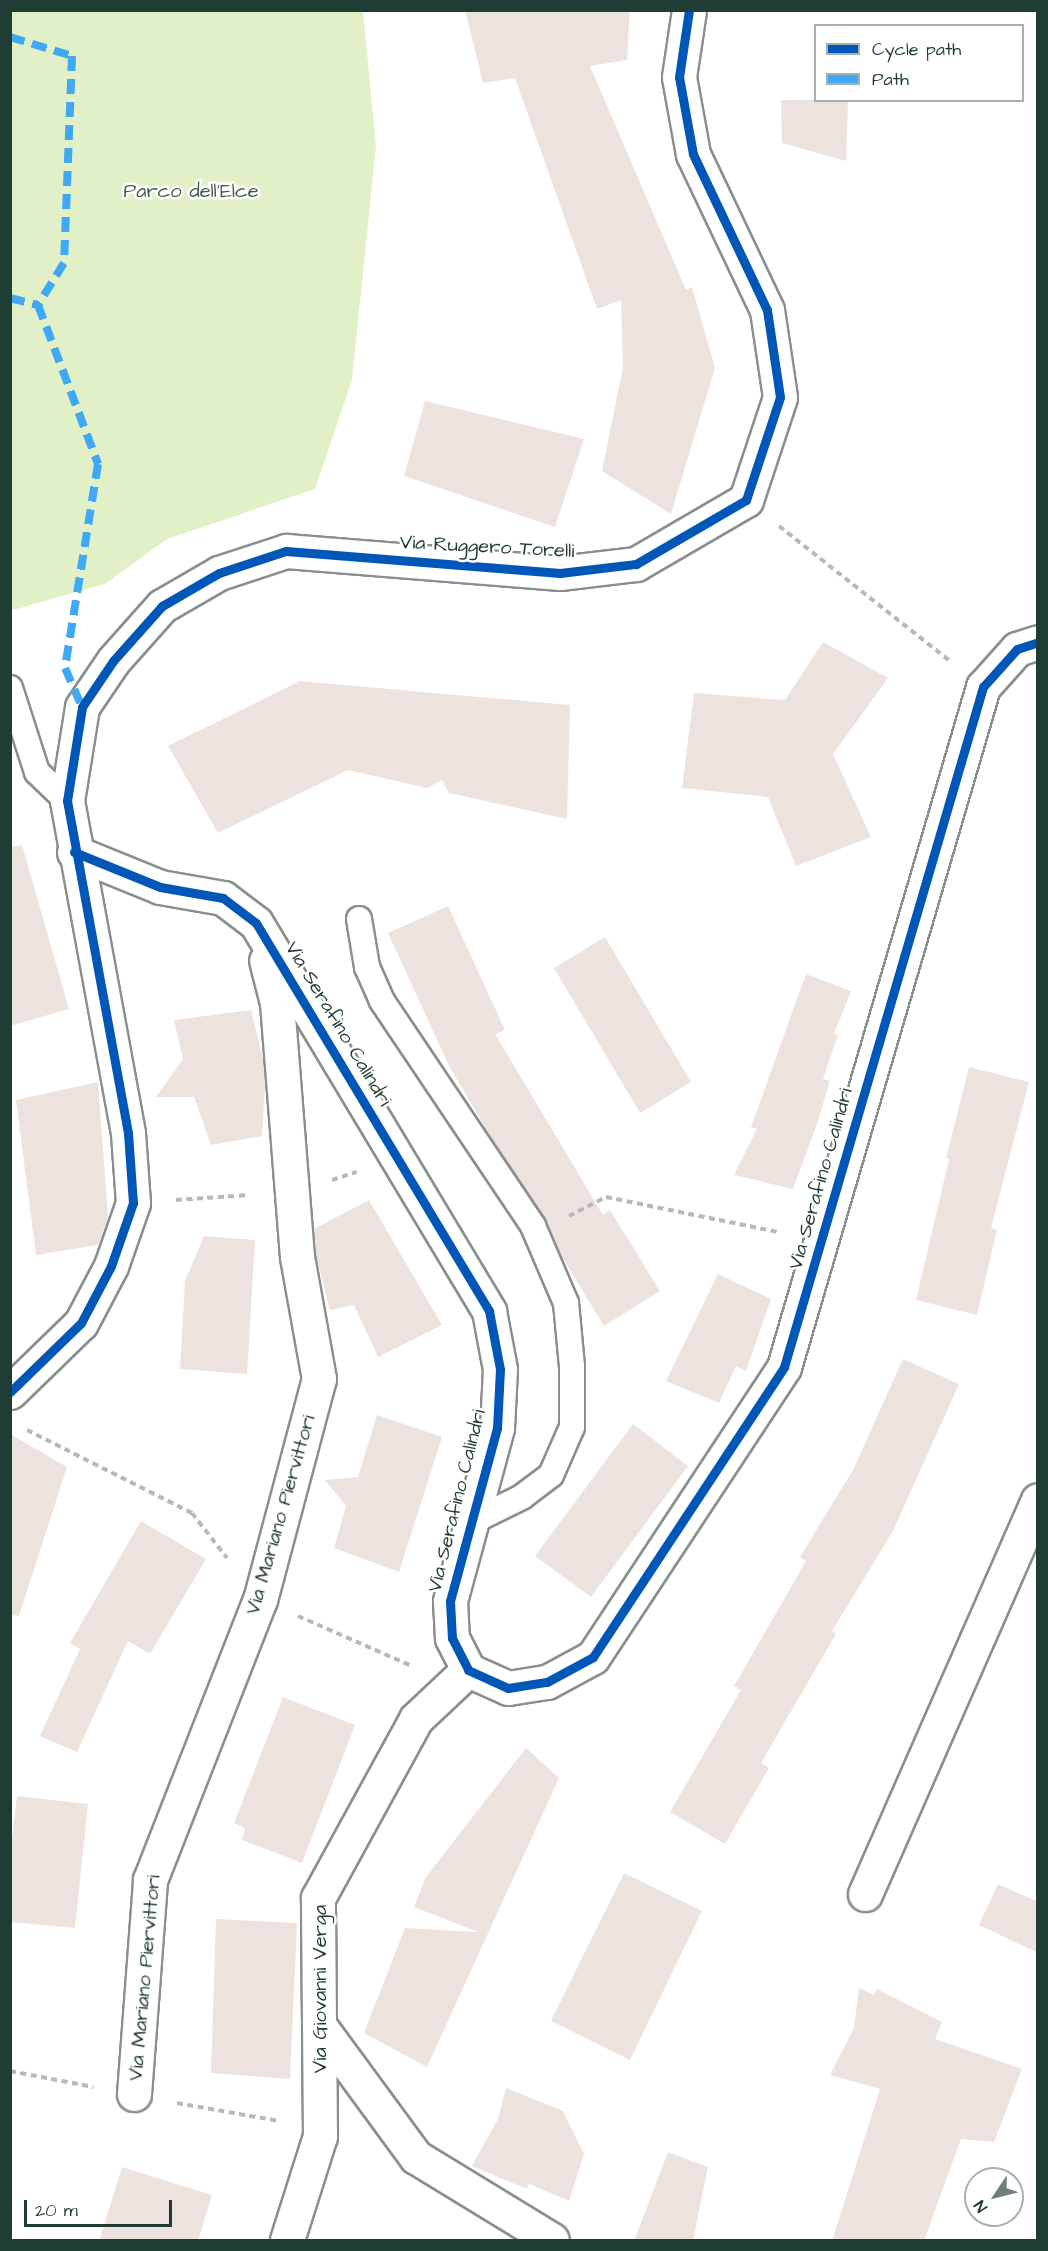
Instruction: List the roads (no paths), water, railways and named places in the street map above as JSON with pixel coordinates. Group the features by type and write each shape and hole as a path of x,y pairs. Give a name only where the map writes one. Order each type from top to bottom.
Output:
{"street":[{"name":"Via Ruggero Torelli","path":"74,852 67,801 82,707 113,661 162,606 219,573 286,551 560,573 636,564 746,500 780,397 767,310 693,154 679,77 689,10"},
{"name":"Via Serafino Calindri","path":"74,852 160,887 223,898 256,923 489,1311 500,1369 497,1428 450,1601 452,1638 461,1677 508,1688 547,1682 593,1657 784,1366 983,687 1017,649 1038,642"},
{"path":"10,1392 81,1323 111,1266 133,1203 128,1133 74,852"},
{"name":"Via Mariano Piervittori","path":"134,2094 150,1880 260,1600 319,1379 297,1257 277,1003 256,923"},
{"path":"865,1894 1038,1500"},
{"name":"Via Giovanni Verga","path":"287,2241 320,2136 318,1898 416,1719 461,1677"},
{"path":"319,2025 416,2157 552,2241"}],"lane":[{"path":"10,688 37,772 67,801"},
{"path":"359,919 368,967 382,1001 536,1233 566,1303 572,1366 572,1426 551,1474 522,1497 471,1522"}],"park label":[{"name":"Parco dell'Elce","path":"191,191"}]}
